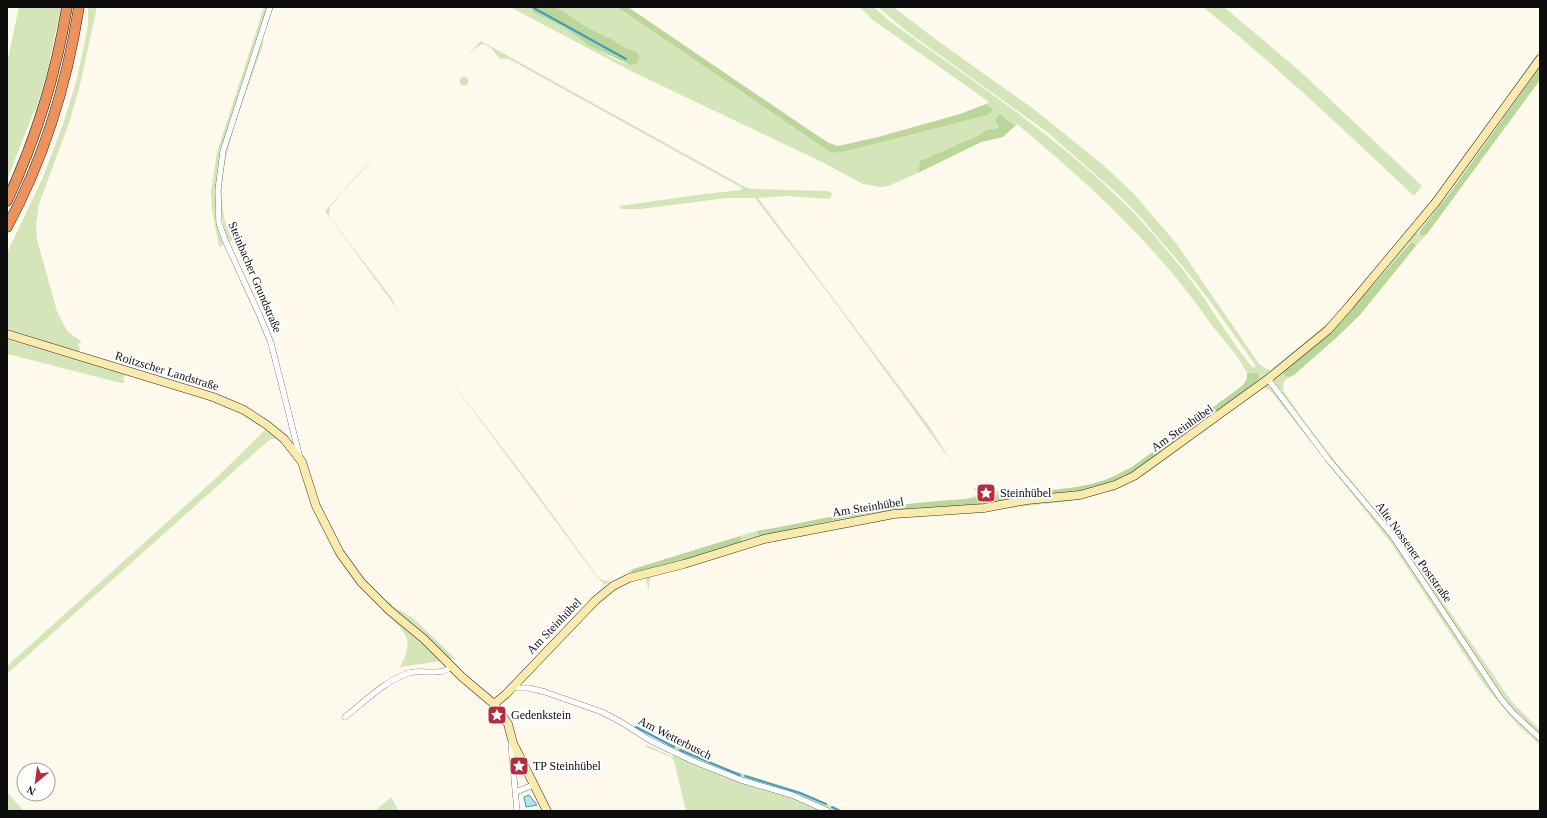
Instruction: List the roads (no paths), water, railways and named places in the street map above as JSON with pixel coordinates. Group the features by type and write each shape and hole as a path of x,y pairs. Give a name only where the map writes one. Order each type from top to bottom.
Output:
{"highway":[{"path":"7,201 24,164 47,96 68,7"},
{"path":"7,227 32,173 55,110 66,72 79,7"}],"street":[{"name":"Steinbacher Grundstraße","path":"270,7 223,151 219,172 219,223 225,240 271,343 302,462"},
{"name":"Am Steinhübel","path":"494,704 512,688 596,600 613,586 628,578 684,564 764,539 894,514 984,508 1097,491 1134,476 1268,379 1328,330 1373,279 1436,202 1540,59"},
{"name":"Roitzscher Landstraße","path":"7,334 213,397 244,410 267,425 284,439 302,462"},
{"name":"Alte Nossener Poststraße","path":"1268,379 1328,459 1392,535 1512,712 1540,738"},
{"path":"284,439 294,432"},
{"path":"302,462 316,506 340,553 361,582 389,610 494,704 508,724 513,743 547,811"},
{"path":"345,717 393,681 404,675 410,673 445,671 449,663"},
{"name":"Am Wetterbusch","path":"512,688 529,688 545,692 602,712 646,738 693,761 741,780 792,795 828,811"},
{"path":"513,743 511,744 517,811"},
{"path":"516,792 533,785"}],"water":[{"path":"529,795 537,805 526,807 524,797"}],"waterway":[{"path":"532,7 626,59"},
{"path":"636,727 674,747"},
{"path":"680,750 740,775"},
{"path":"745,776 800,793 826,804"},
{"path":"832,807 840,811"}],"place":[{"name":"Steinhübel","path":"986,493"},
{"name":"Gedenkstein","path":"497,715"},
{"name":"TP Steinhübel","path":"519,766"}]}
